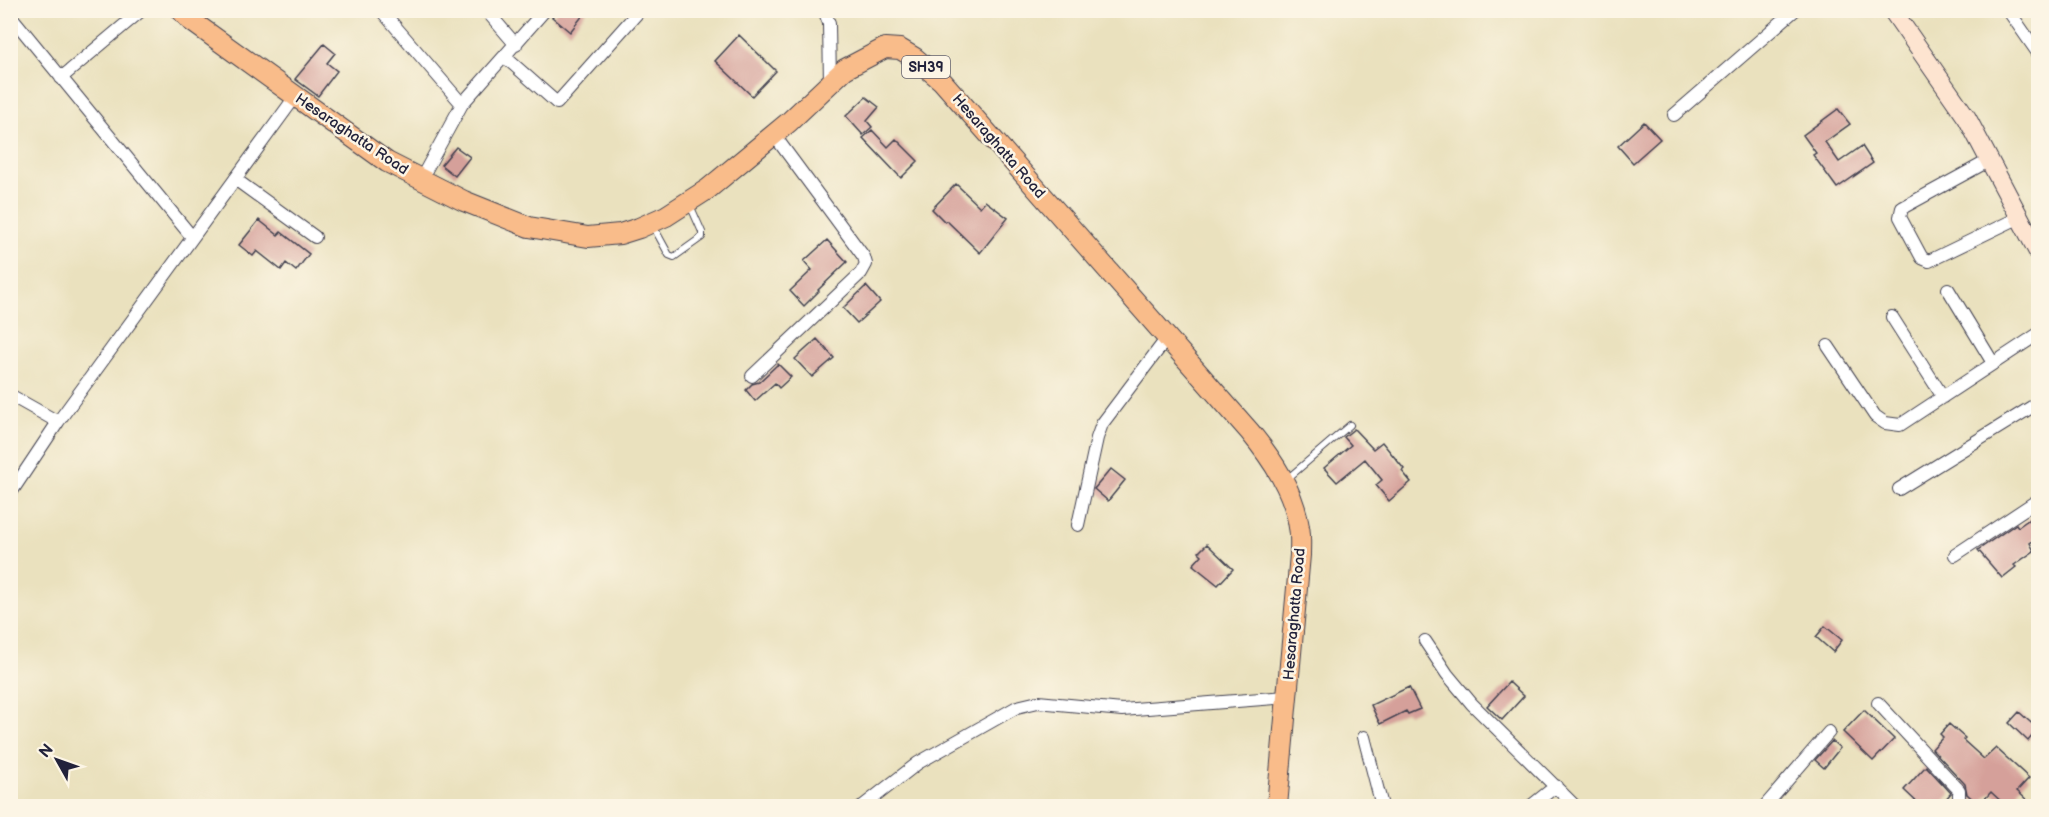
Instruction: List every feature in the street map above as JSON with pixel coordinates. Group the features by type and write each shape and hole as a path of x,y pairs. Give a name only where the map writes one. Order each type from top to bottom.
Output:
{"main road":[{"name":"Hesaraghatta Road","path":"181,10 190,20 387,162 464,201 530,227 588,237 620,234 652,223 708,189 774,135 845,69 885,48 900,49 915,57 942,81 1264,449 1284,481 1300,528 1276,807"}],"street":[{"path":"61,78 142,10"},
{"path":"381,10 462,104"},
{"path":"486,10 516,45"},
{"path":"421,179 462,104 545,10"},
{"path":"505,57 557,103 640,10"},
{"path":"824,10 829,22 830,83"},
{"path":"1674,115 1795,10"},
{"path":"1892,10 1967,118 2038,252"},
{"path":"2008,10 2038,53"},
{"path":"10,15 192,237"},
{"path":"12,489 58,422 295,97"},
{"path":"752,376 861,273 866,264 864,257 774,135"},
{"path":"1990,160 1902,208 1900,217 1922,258 1929,261 2020,217"},
{"path":"235,179 315,237"},
{"path":"1948,289 1993,363"},
{"path":"1892,316 1943,396"},
{"path":"1828,346 1875,416 1886,423 1900,425 2038,334"},
{"path":"1078,525 1102,424 1167,338"},
{"path":"10,395 58,422"},
{"path":"1899,489 2038,403"},
{"path":"1955,555 2038,500"},
{"path":"1425,641 1447,674 1472,704 1575,807"},
{"path":"863,807 918,763 1017,707 1038,702 1122,710 1287,697"},
{"path":"1878,703 1959,790 1959,807"},
{"path":"1765,807 1828,732"},
{"path":"1364,737 1382,807"},
{"path":"1532,807 1556,786"}],"lane":[{"path":"652,223 669,255 674,257 702,237 702,231 688,202"},
{"path":"1284,481 1350,425"}],"building":[{"path":"558,10 587,10 570,32 552,17"},
{"path":"739,35 776,71 752,96 715,61"},
{"path":"324,44 335,53 327,63 337,71 318,96 295,79"},
{"path":"866,97 879,107 867,121 872,127 863,135 846,116"},
{"path":"1838,109 1850,124 1825,142 1839,162 1862,146 1873,163 1837,188 1813,155 1816,153 1803,135"},
{"path":"1644,122 1660,139 1633,163 1618,146"},
{"path":"872,130 888,147 896,139 918,161 901,178 863,138"},
{"path":"456,147 470,157 455,176 441,165"},
{"path":"956,184 980,207 985,201 1008,218 980,253 932,209"},
{"path":"259,220 278,235 281,232 309,254 296,271 286,263 281,270 257,251 253,256 239,245"},
{"path":"827,240 847,262 804,306 790,291 812,270 804,261"},
{"path":"866,286 880,302 857,323 843,308"},
{"path":"817,339 834,358 812,377 795,359"},
{"path":"778,364 791,377 779,388 775,383 755,401 746,390 752,384 759,382"},
{"path":"1354,429 1373,449 1382,442 1404,469 1402,471 1411,482 1389,501 1376,485 1382,480 1365,459 1337,482 1324,468 1351,445 1344,437"},
{"path":"1111,469 1125,480 1108,501 1094,489"},
{"path":"2038,513 2038,537 2030,543 2034,551 2014,565 2016,567 2002,578 1978,550 2016,524 2018,527"},
{"path":"1207,544 1233,569 1218,585 1193,565 1202,555 1199,552"},
{"path":"1825,626 1842,640 1833,652 1816,637"},
{"path":"1509,682 1524,696 1502,720 1487,706"},
{"path":"1409,687 1420,709 1408,714 1406,711 1380,724 1371,705"},
{"path":"1864,710 1894,739 1873,761 1843,732"},
{"path":"2019,712 2038,729 2028,741 2009,723"},
{"path":"1949,724 1984,759 1996,748 2029,778 2017,791 2027,800 2022,807 2007,807 1991,792 1979,805 1967,794 1965,784 1932,749 1943,737 1940,734"},
{"path":"1832,741 1840,748 1824,768 1815,760"},
{"path":"1926,766 1951,793 1939,807 1922,807 1904,790"}]}
